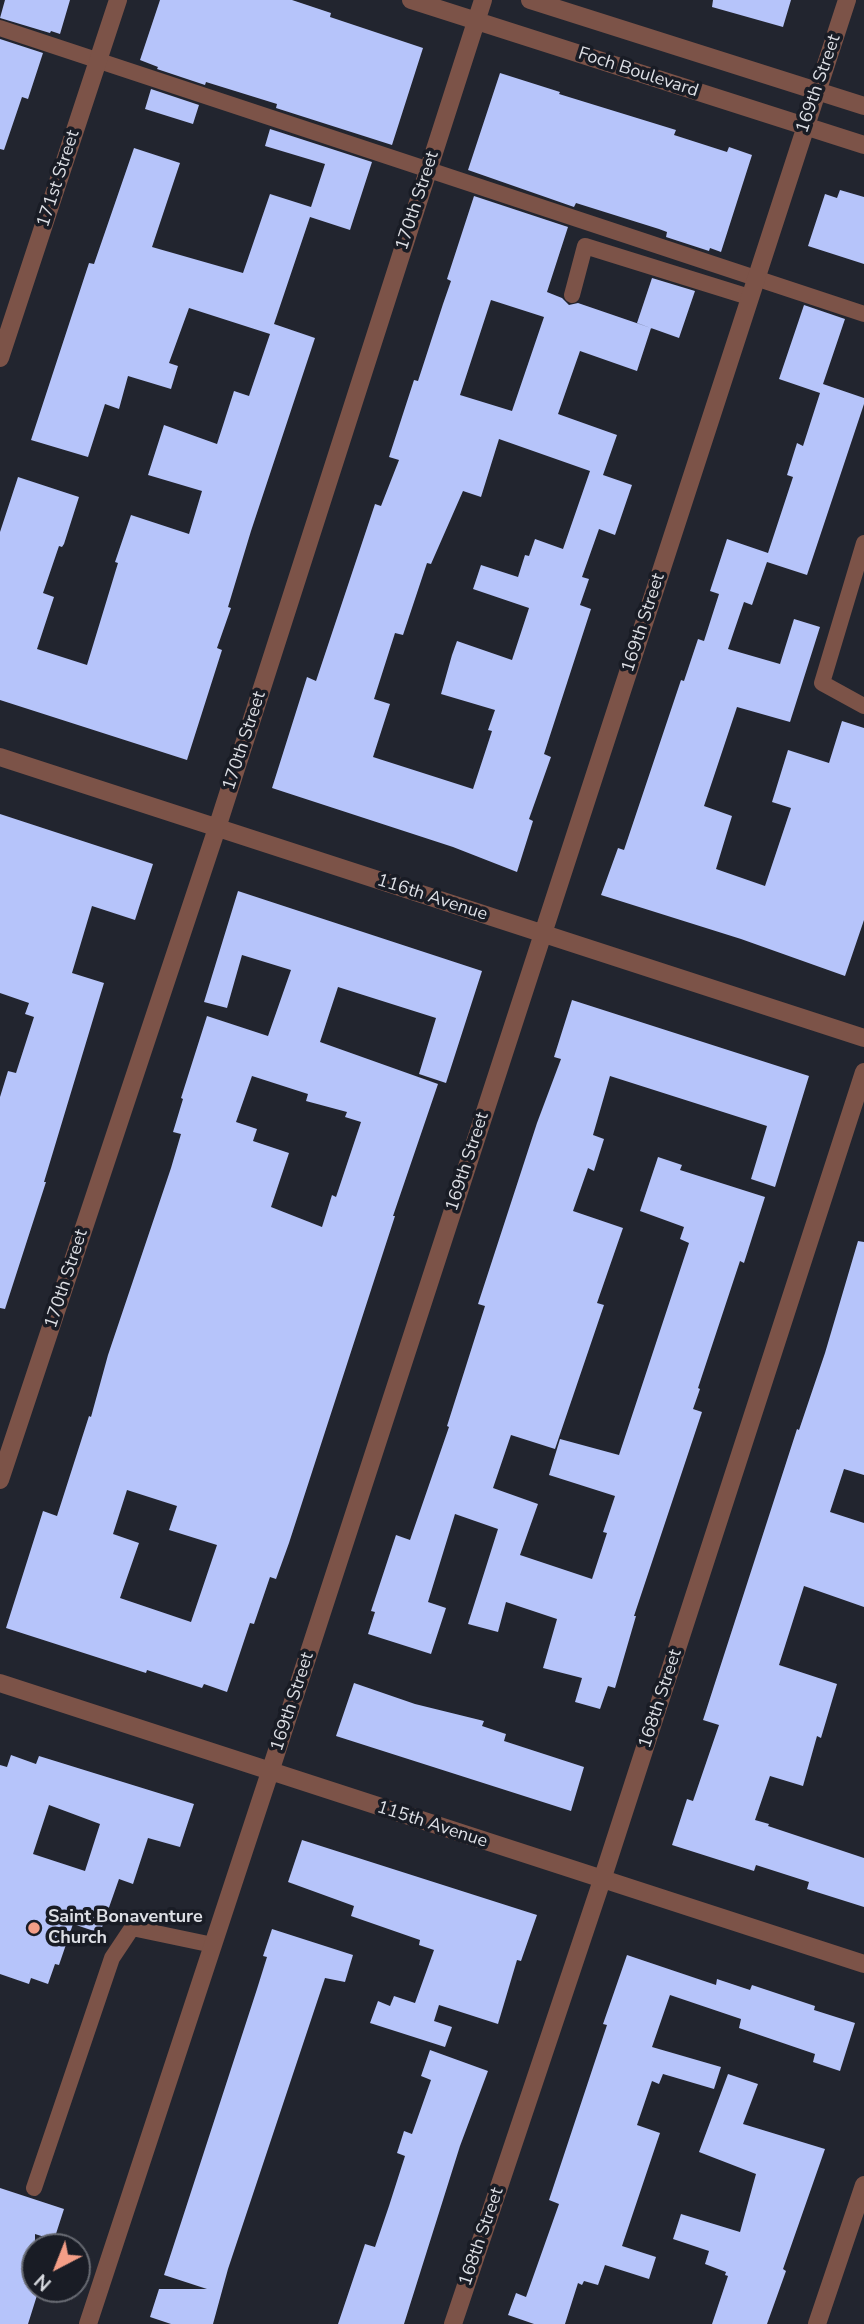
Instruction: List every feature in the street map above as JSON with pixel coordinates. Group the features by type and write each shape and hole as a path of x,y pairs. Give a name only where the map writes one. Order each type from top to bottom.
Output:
{"street":[{"name":"171st Street","path":"0,358 118,0"},
{"name":"Foch Boulevard","path":"411,0 864,145"},
{"name":"170th Street","path":"0,1480 217,828 483,0"},
{"name":"Foch Boulevard","path":"530,0 864,106"},
{"name":"169th Street","path":"88,2324 846,0"},
{"name":"116th Avenue","path":"0,757 864,1038"},
{"name":"168th Street","path":"453,2324 602,1880 864,1072"},
{"name":"115th Avenue","path":"0,1684 864,1964"},
{"path":"817,2324 864,2185"}],"lane":[{"path":"0,28 864,314"},
{"path":"572,295 585,246 749,297"},
{"path":"864,542 822,683 864,706"},
{"path":"34,2188 112,1958 132,1928 213,1945"}],"building":[{"path":"5,0 70,0 60,34 0,18"},
{"path":"160,0 292,0 331,13 330,17 423,48 392,145 276,108 277,104 157,69 158,67 140,60"},
{"path":"713,0 791,0 783,27 712,7"},
{"path":"0,39 43,53 28,99 22,97 4,150 0,149"},
{"path":"500,73 676,130 674,135 727,152 729,147 752,155 721,252 710,248 709,251 666,237 667,232 659,229 576,203 574,207 468,170"},
{"path":"151,89 199,105 193,124 145,109"},
{"path":"270,129 372,162 350,230 310,217 274,324 315,338 251,531 228,607 231,608 217,648 222,650 187,760 0,700 0,532 18,477 79,497 64,544 59,546 43,593 54,597 37,649 87,665 118,563 115,562 131,515 189,534 202,491 148,475 164,425 217,444 234,391 249,396 270,334 189,308 169,363 178,366 171,389 128,376 119,409 105,404 88,457 31,440 89,263 94,264 134,148 180,163 152,247 243,273 270,194 311,207 325,164 265,146"},
{"path":"840,190 864,197 864,264 808,246 825,194 837,198"},
{"path":"474,196 568,227 547,292 562,298 569,305 578,303 651,328 637,371 580,351 558,414 617,435 603,475 632,485 615,535 599,529 582,577 589,579 580,605 591,609 544,754 551,757 529,819 533,821 517,872 453,847 272,788 307,677 316,681 375,504 381,506 399,460 389,457 414,380 418,381 451,281 447,279","holes":["491,300 544,317 512,411 460,395","499,439 590,471 563,549 535,539 529,556 525,555 518,577 481,565 473,589 529,608 512,660 457,641 452,655 441,694 495,710 488,730 492,731 473,789 373,757 390,704 374,699 395,633 403,635 427,563 431,564 463,491 481,497"]},
{"path":"652,278 695,291 679,338 637,323"},
{"path":"804,305 845,319 823,384 864,398 864,404 807,575 767,562 752,605 744,602 728,649 780,664 794,619 820,627 790,722 737,707 704,806 732,816 716,869 765,886 791,808 772,802 788,750 829,763 842,721 864,728 864,920 845,976 741,939 601,895 618,848 624,850 681,680 684,681 698,639 704,641 719,594 710,591 727,539 768,553 793,477 787,475 797,443 803,446 820,393 779,379"},
{"path":"0,814 153,864 135,920 92,906 72,973 104,983 46,1182 5,1309 0,1308 0,1097 8,1071 16,1073 34,1017 25,1014 29,1003 0,993"},
{"path":"238,891 482,971 446,1083 419,1074 436,1018 338,987 320,1042 438,1084 289,1543 276,1579 270,1577 254,1624 250,1623 227,1692 204,1684 202,1688 147,1670 146,1673 6,1628 43,1511 57,1516 89,1416 91,1417 108,1355 181,1134 173,1132 207,1016 268,1036 291,970 242,955 227,1008 204,1002","holes":["252,1076 308,1094 306,1101 347,1112 345,1117 361,1122 336,1197 332,1195 322,1227 271,1207 289,1153 253,1141 257,1129 236,1122","127,1490 177,1506 169,1530 217,1545 191,1622 120,1598 139,1543 113,1534"]},
{"path":"572,1000 809,1076 775,1187 751,1179 767,1126 610,1076 593,1135 604,1139 594,1171 588,1168 573,1211 623,1228 597,1303 604,1305 555,1449 511,1435 493,1488 538,1504 520,1555 592,1579 607,1533 603,1532 615,1496 549,1475 560,1439 619,1455 689,1243 680,1239 684,1227 640,1211 658,1157 682,1165 680,1170 765,1197 744,1263 740,1261 698,1388 700,1389 693,1409 702,1412 634,1616 615,1688 608,1686 600,1709 575,1702 582,1678 543,1668 557,1619 506,1602 498,1632 468,1624 498,1529 455,1514 428,1602 446,1608 431,1654 368,1634 375,1612 371,1611 396,1535 410,1540 449,1427 447,1426 485,1306 478,1304 537,1123 561,1059 554,1057"},
{"path":"858,1241 864,1242 864,1475 844,1469 830,1512 864,1523 864,1607 804,1586 779,1665 837,1684 821,1738 817,1736 803,1786 770,1776 755,1820 864,1858 864,1907 807,1889 809,1882 756,1865 754,1871 672,1845 687,1799 693,1801 719,1725 703,1720 797,1429 799,1430 825,1353"},
{"path":"354,1683 415,1704 484,1721 482,1726 506,1734 504,1741 584,1767 571,1811 336,1736"},
{"path":"11,1755 36,1764 39,1756 194,1804 180,1847 148,1838 133,1884 119,1879 100,1933 73,1924 59,1965 55,1964 48,1984 31,1978 29,1984 0,1974 0,1765 7,1767","holes":["49,1805 100,1824 85,1871 33,1854"]},
{"path":"302,1840 537,1915 521,1961 517,1960 498,2024 439,2005 434,2021 452,2027 445,2047 370,2023 378,2001 390,2006 394,1996 415,2003 434,1950 419,1945 420,1940 351,1916 354,1906 288,1882"},
{"path":"272,1929 353,1955 345,1982 325,1978 228,2269 213,2324 171,2324 150,2317 159,2289 207,2289 164,2275 267,1957 263,1956"},
{"path":"627,1955 716,1985 717,1979 750,1990 752,1985 815,2006 814,2010 855,2023 840,2071 813,2062 815,2054 739,2028 741,2019 670,1995 652,2047 721,2067 714,2089 663,2074 659,2084 652,2081 637,2125 660,2133 622,2246 656,2257 649,2279 605,2265 598,2285 584,2281 582,2285 578,2283 565,2324 534,2324 508,2315 516,2293 526,2297 559,2204 549,2200 607,2025 603,2024"},
{"path":"430,2050 488,2071 460,2146 404,2324 338,2324 365,2244 375,2247 389,2206 405,2156 397,2153 404,2131 412,2134 431,2080 421,2076"},
{"path":"728,2074 758,2084 743,2124 825,2149 783,2269 786,2271 767,2324 712,2324 728,2276 725,2275 726,2272 705,2264 709,2251 673,2239 681,2214 740,2232 756,2174 699,2152"},
{"path":"0,2188 64,2209 56,2233 21,2233 21,2303 35,2303 28,2324 0,2324"}],"place":[{"name":"Saint Bonaventure Church","path":"34,1928"}]}
